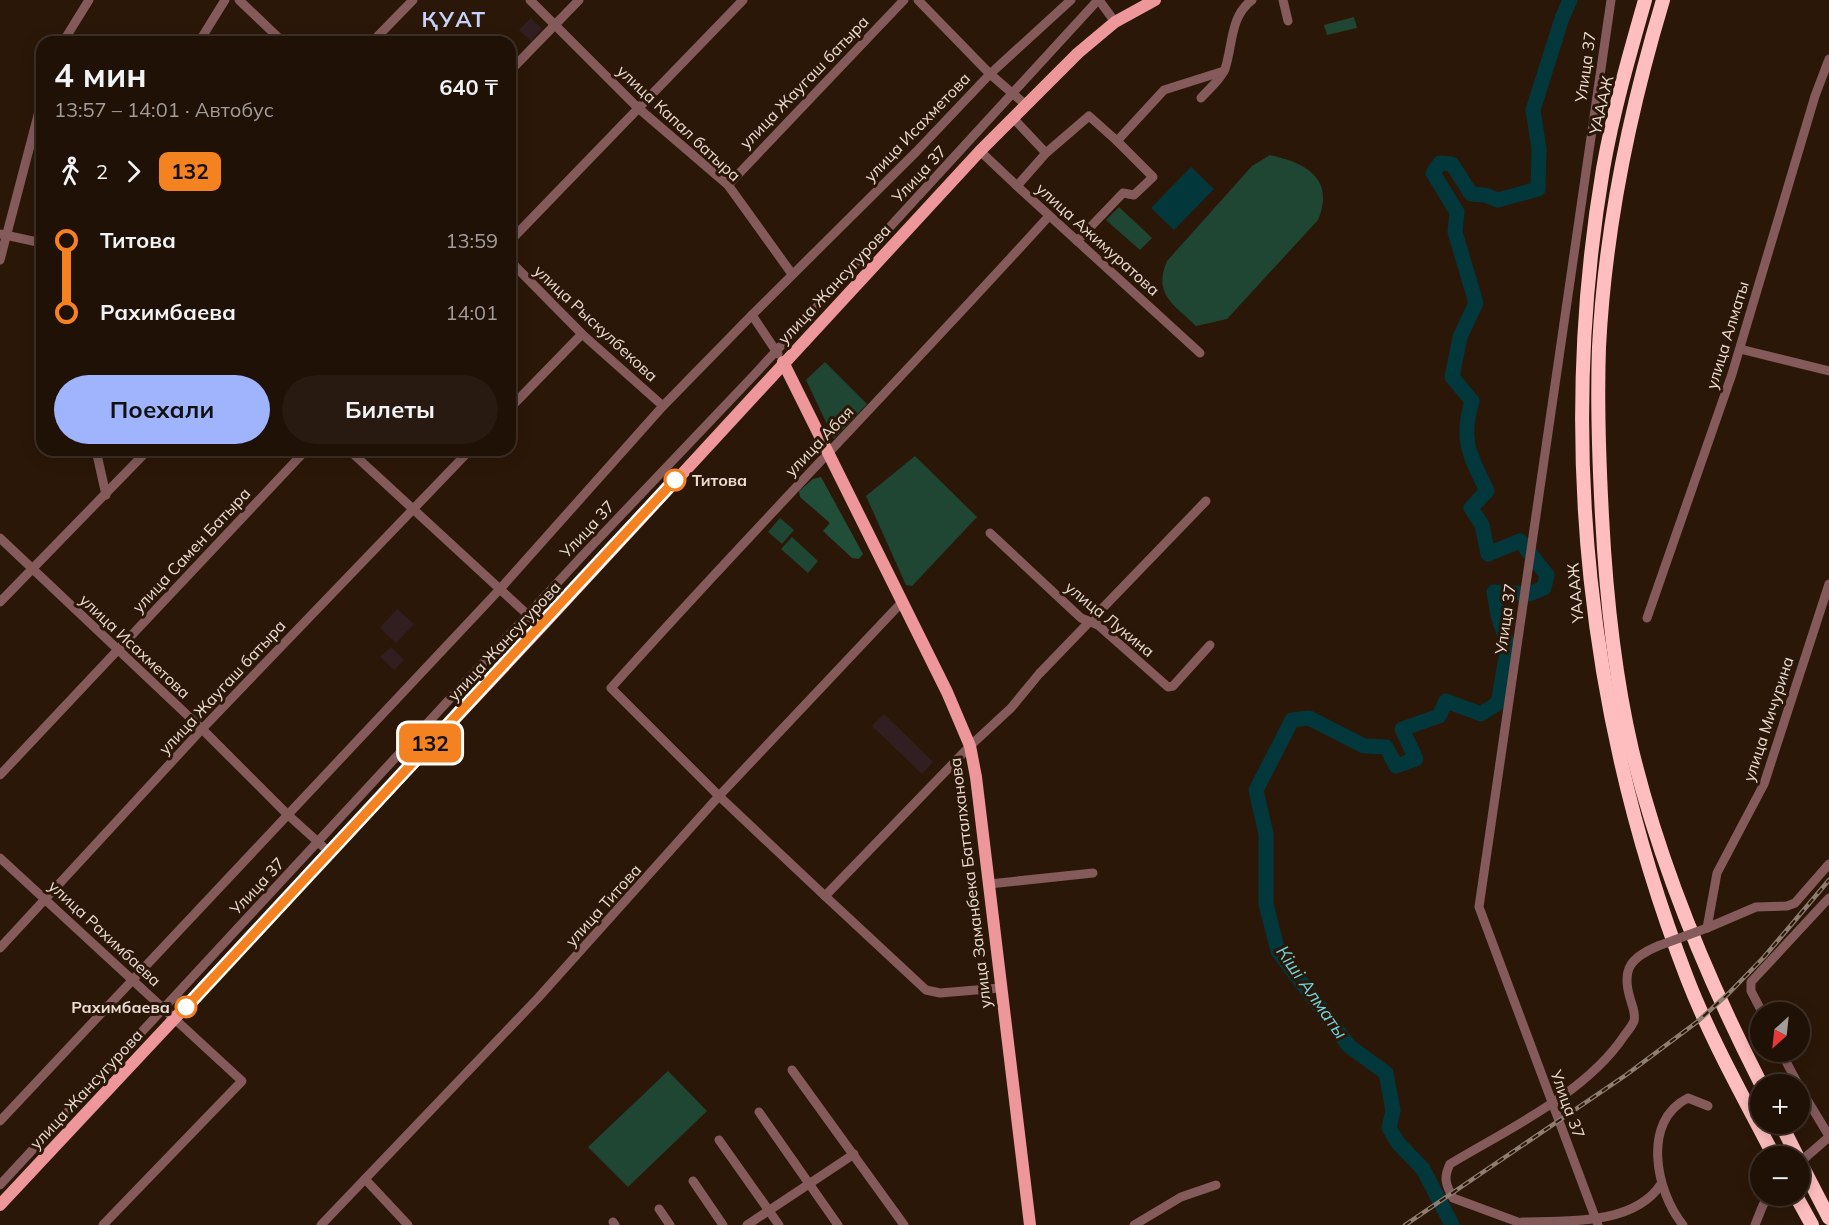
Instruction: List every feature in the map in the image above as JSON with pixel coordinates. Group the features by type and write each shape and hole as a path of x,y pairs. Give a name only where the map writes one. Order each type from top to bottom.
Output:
{"highway":[{"name":"ҮАААЖ","path":"1645,0 1607,151 1586,307 1582,430 1592,604 1608,710 1647,864 1688,980 1715,1040 1769,1146"},
{"name":"ҮАААЖ","path":"1663,0 1643,72 1626,148 1604,291 1599,350 1599,425 1605,571 1626,719 1655,832 1689,928 1756,1074"},
{"path":"1810,1178 1829,1218"},
{"path":"1802,1206 1812,1225"}],"main road":[{"name":"улица Жансугурова","path":"0,1205 328,851 541,627 980,151 1078,53 1115,22 1155,0"},
{"name":"улица Заманбека Батталханова","path":"783,362 903,601 970,746 1030,1225"}],"street":[{"path":"67,36 89,0"},
{"path":"203,36 225,0"},
{"path":"239,0 276,36"},
{"path":"378,36 413,0"},
{"name":"улица Капал батыра","path":"530,0 637,107 728,185 792,274"},
{"path":"516,65 579,0"},
{"path":"516,235 743,0"},
{"name":"улица Жаугаш батыра","path":"728,185 904,0"},
{"name":"улица Исахметова","path":"792,274 916,152 990,74 918,0"},
{"path":"1026,105 990,74 1071,0"},
{"path":"1099,0 1115,22"},
{"name":"Улица 37","path":"0,1185 584,554 763,366 1099,0"},
{"path":"1201,98 1224,71 1232,31 1240,14 1252,0"},
{"path":"1283,0 1288,21"},
{"name":"Улица 37","path":"1598,1225 1479,907 1611,0"},
{"name":"улица Алматы","path":"1647,618 1740,349 1815,96 1829,59"},
{"path":"1077,241 1123,193 1134,195 1153,177 1117,141 1164,90 1224,71"},
{"name":"улица Ажимуратова","path":"1117,141 1089,116 1046,153 1017,186 1200,353"},
{"path":"1013,118 1046,153"},
{"path":"0,260 3,235 36,121"},
{"path":"980,151 1017,186"},
{"name":"улица Абая","path":"719,796 612,688 828,452 897,383 1049,216"},
{"path":"3,235 36,242"},
{"name":"улица Рыскулбекова","path":"516,267 582,333 663,406"},
{"path":"0,1121 500,589 663,406 792,274"},
{"path":"752,315 783,362"},
{"path":"516,402 582,333"},
{"path":"1740,349 1829,371"},
{"path":"97,456 106,495"},
{"path":"0,603 142,456"},
{"name":"улица Самен Батыра","path":"0,775 300,456"},
{"path":"356,456 541,627"},
{"name":"улица Жаугаш батыра","path":"0,948 202,729 464,456"},
{"path":"825,896 970,746 1011,708 1039,674 1206,501"},
{"name":"улица Лукина","path":"990,532 1081,618 1098,625 1168,687 1173,686 1210,645"},
{"name":"улица Исахметова","path":"0,538 328,851"},
{"name":"улица Мичурина","path":"1707,928 1717,873 1764,784 1829,584"},
{"name":"улица Титова","path":"321,1225 591,941 719,796 903,601"},
{"path":"719,796 927,990 940,993 1000,988"},
{"name":"улица Рахимбаева","path":"0,858 242,1081 103,1225"},
{"path":"1661,1184 1652,1198 1635,1212 1622,1216 1524,1224 1453,1198 1445,1183 1445,1174 1450,1164 1572,1090 1599,1066 1634,1022 1634,1011 1626,982 1628,968 1641,953 1756,907 1787,906 1795,903 1829,864"},
{"path":"989,884 1093,873"},
{"path":"1757,1002 1751,991 1751,982 1829,898"},
{"path":"792,1070 904,1225"},
{"path":"1683,1225 1665,1196 1658,1172 1661,1128 1676,1104 1688,1098 1708,1106"},
{"path":"1810,1105 1829,1137 1810,1152"},
{"path":"759,1112 838,1225"},
{"path":"719,1140 779,1225"},
{"path":"747,1225 854,1154"},
{"path":"365,1179 408,1225"},
{"path":"693,1181 723,1225"},
{"path":"1134,1225 1181,1197 1216,1185"},
{"path":"1755,1225 1763,1206"},
{"path":"659,1209 670,1225"}],"shaded area":[{"path":"531,18 542,29 531,41 519,30"},
{"path":"397,609 414,624 396,643 380,628"},
{"path":"391,647 404,660 394,670 380,657"},
{"path":"884,714 933,762 922,774 872,726"}],"green space":[{"path":"1354,17 1357,28 1327,35 1324,25"},
{"path":"1270,155 1296,163 1314,175 1323,194 1318,220 1227,319 1196,326 1173,304 1164,290 1163,272 1167,261 1252,166"},
{"path":"1119,207 1152,238 1140,250 1106,220"},
{"path":"825,362 867,404 834,439 806,380"},
{"path":"915,456 977,517 912,586 906,585 866,496"},
{"path":"821,477 863,554 859,559 852,558 823,531 830,523 800,497 799,491 813,479"},
{"path":"780,518 794,530 782,544 768,532"},
{"path":"792,537 818,561 808,573 781,549"},
{"path":"668,1071 707,1111 628,1187 588,1147"}],"water":[{"path":"1191,167 1214,189 1174,230 1151,208"}],"waterway":[{"name":"Кіші Алматы","path":"1452,1225 1423,1169 1398,1143 1389,1128 1393,1110 1386,1073 1349,1046 1278,951 1266,904 1266,834 1256,790 1292,720 1309,718 1364,746 1386,747 1396,766 1416,759 1402,729 1439,716 1446,701 1481,714 1498,703 1508,646 1498,615 1494,592 1529,594 1544,588 1547,575 1520,541 1488,554 1482,525 1471,508 1487,491 1476,468 1467,437 1472,401 1452,377 1460,337 1476,303 1455,232 1457,212 1433,173 1440,163 1452,164 1471,194 1485,195 1498,200 1538,189 1539,149 1533,110 1562,18 1570,0"}],"railway":[{"path":"1405,1225 1626,1075 1697,1022 1764,957 1829,880"}],"bus line":[{"name":"132","path":"186,1007 328,851 541,627 675,480"}],"place":[{"name":"Титова","path":"675,480"},
{"name":"Рахимбаева","path":"186,1007"}],"district":[{"name":"ҚУАТ","path":"454,19"}]}
